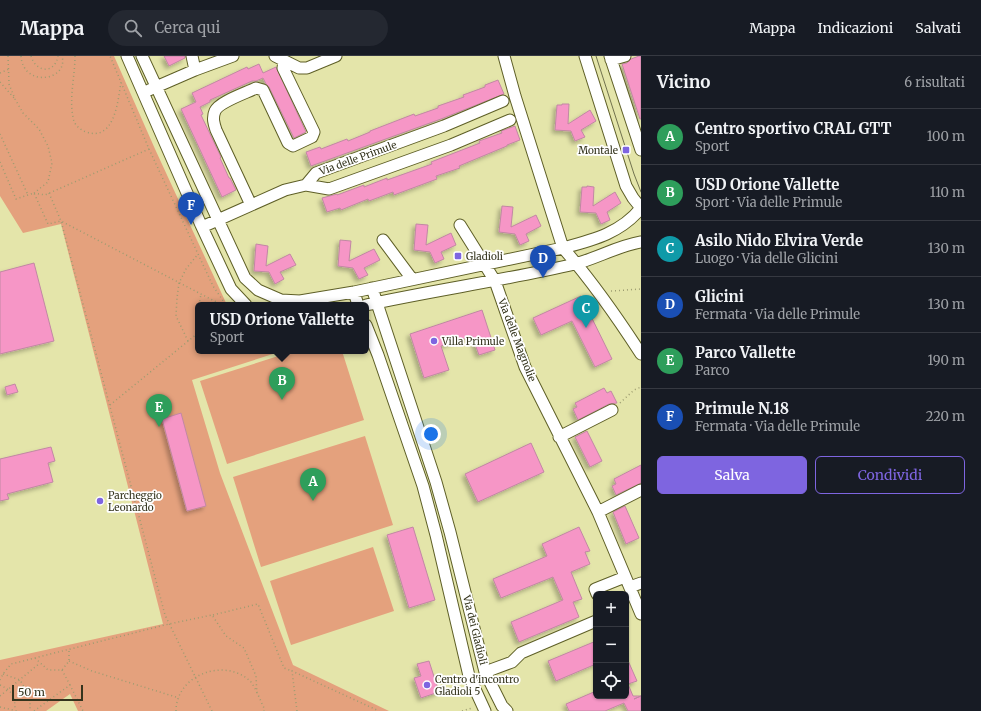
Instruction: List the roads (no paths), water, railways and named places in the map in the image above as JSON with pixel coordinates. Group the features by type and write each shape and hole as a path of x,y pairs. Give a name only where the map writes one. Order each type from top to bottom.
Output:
{"street":[{"path":"127,56 202,227 231,289 243,302"},
{"path":"142,56 245,278 258,290 281,300 300,301 354,292 563,248 587,242 618,228 632,219 641,208 626,186 585,56"},
{"path":"192,56 195,70"},
{"path":"143,93 195,70 233,56"},
{"path":"279,58 299,68 307,68 336,56"},
{"path":"504,56 517,103 563,248 577,263 641,354"},
{"path":"625,56 610,58 641,150"},
{"path":"251,205 216,130 213,121 214,112 219,106 256,88 263,90 288,143 293,146 312,136 314,132 279,58"},
{"name":"Via delle Primule","path":"306,184 316,173 444,126 503,101"},
{"name":"Via delle Primule","path":"306,184 329,189 451,145 510,120"},
{"path":"202,227 286,190 306,184"},
{"path":"460,225 485,264"},
{"path":"628,244 641,235"},
{"path":"383,240 412,279"},
{"path":"372,304 494,281 577,263 628,244 641,242"},
{"name":"Via delle Magnolie","path":"485,264 494,281 525,367 598,512 641,614"},
{"name":"Via dei Gladioli","path":"372,288 372,304 409,401 436,482 485,672 502,706 507,711"},
{"path":"354,292 357,302"},
{"name":"Via dei Gladioli","path":"369,332 396,405 423,486 468,676 485,711"},
{"path":"396,405 409,401"},
{"path":"560,437 612,410"},
{"path":"423,486 436,482"},
{"path":"598,512 641,490"},
{"path":"444,572 459,568"},
{"path":"596,591 595,589 626,577"},
{"path":"630,587 641,583"},
{"path":"485,672 512,662 521,653 593,622"}],"tram line":[{"path":"596,56 641,192"}],"place":[{"name":"Montale","path":"626,150"},
{"name":"Primule N.18","path":"191,225"},
{"name":"Gladioli","path":"458,256"},
{"name":"Glicini","path":"543,278"},
{"name":"Asilo Nido Elvira Verde","path":"586,328"},
{"name":"Villa Primule","path":"434,341"},
{"name":"USD Orione Vallette","path":"282,400"},
{"name":"Parco Vallette","path":"159,427"},
{"name":"Parcheggio Leonardo","path":"100,501"},
{"name":"Centro sportivo CRAL GTT","path":"313,501"},
{"name":"Centro d'incontro Gladioli 5","path":"427,685"}]}
